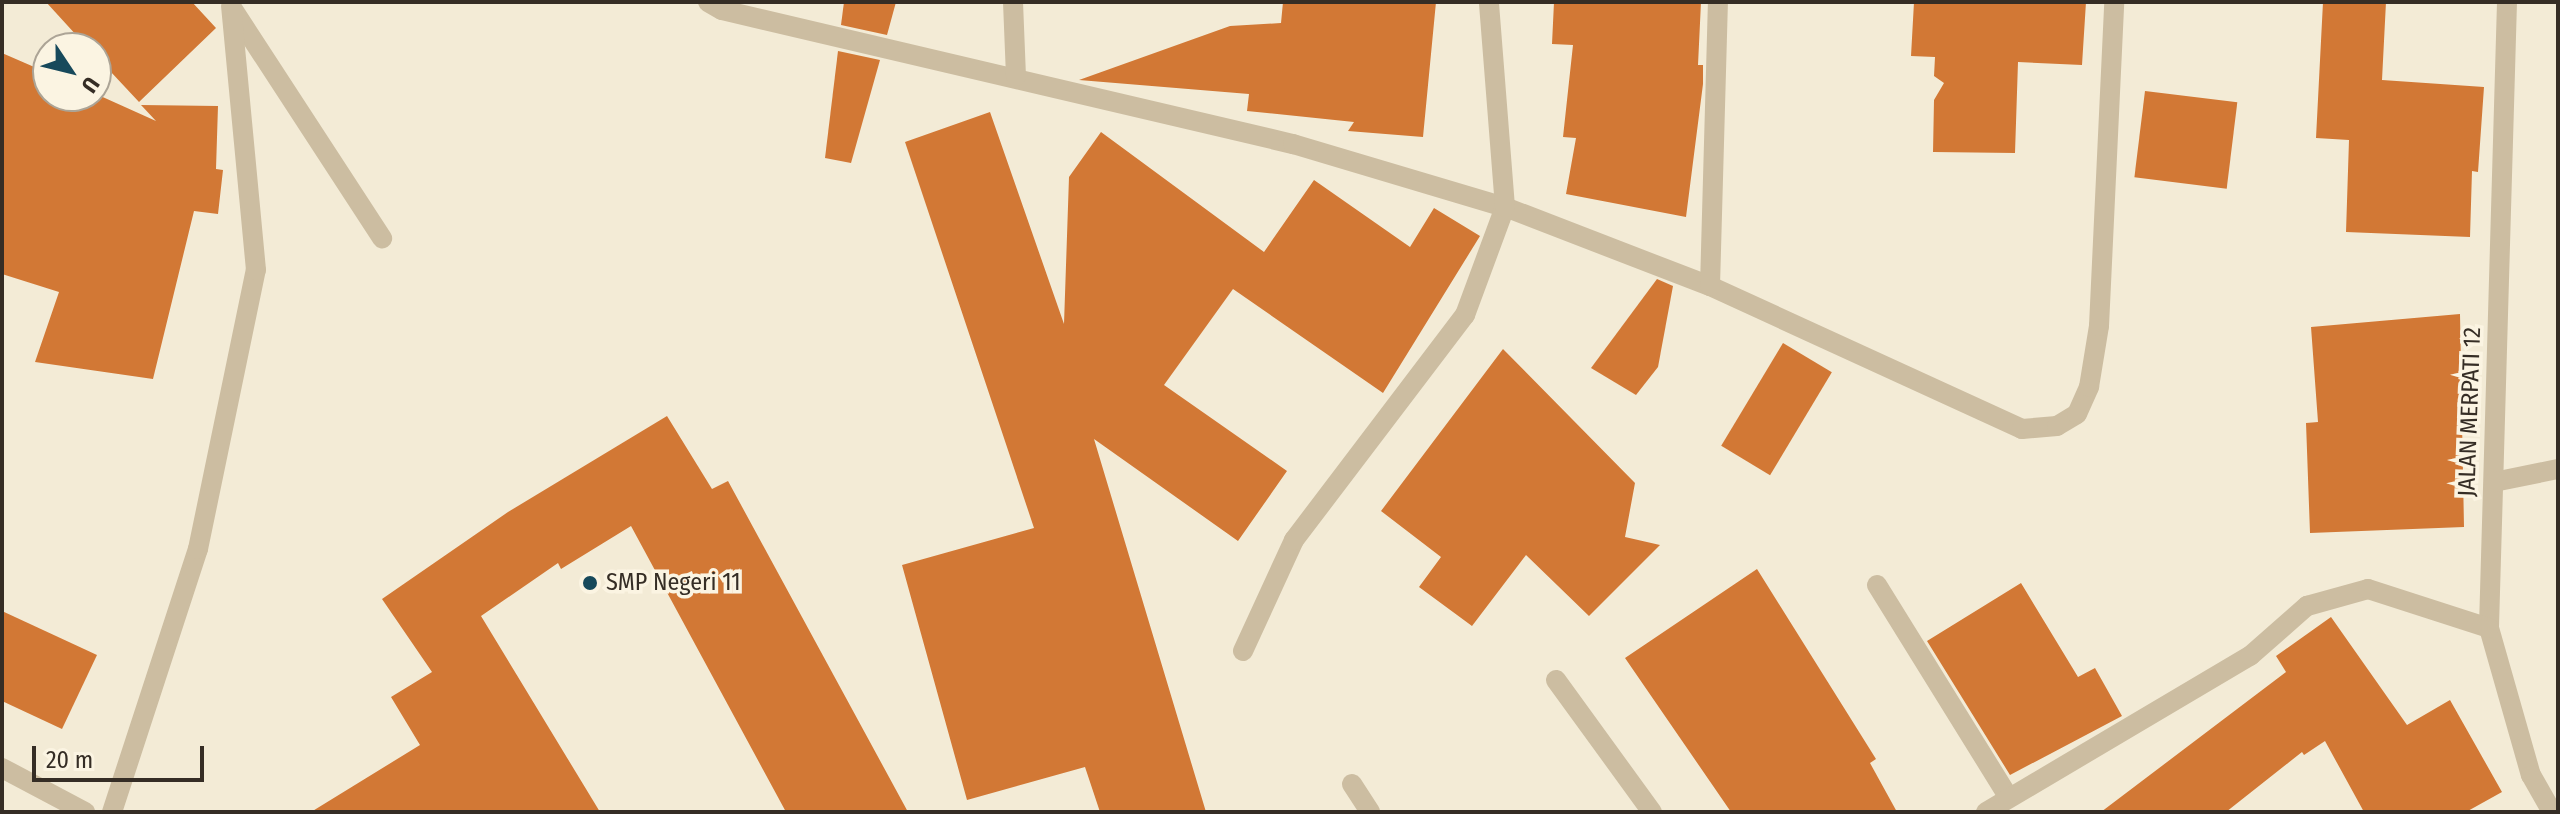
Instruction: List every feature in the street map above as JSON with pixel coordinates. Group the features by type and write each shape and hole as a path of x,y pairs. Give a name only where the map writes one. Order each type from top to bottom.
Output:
{"street":[{"path":"708,2 722,10 1016,76 1293,144 1505,207 1710,286 2022,429 2057,426 2077,414 2089,387 2099,326 2114,2"},
{"path":"1013,2 1016,76"},
{"path":"1243,651 1294,540 1465,315 1505,207 1489,2"},
{"path":"1710,286 1718,2"},
{"name":"JALAN MERPATI 12","path":"2507,2 2489,628 2531,775 2548,810"},
{"path":"229,4 382,238"},
{"path":"112,812 198,549 256,270 229,4"},
{"path":"2494,482 2558,469"},
{"path":"1877,585 2007,795"},
{"path":"1986,812 2007,795 2250,656 2307,606 2368,589 2489,628"},
{"path":"1556,680 1652,812"},
{"path":"2,768 85,812"},
{"path":"1352,784 1370,812"}],"building":[{"path":"46,2 192,2 216,28 139,102 112,73 112,32 73,32"},
{"path":"844,2 896,2 887,35 841,25"},
{"path":"1283,2 1436,2 1423,137 1348,131 1354,122 1247,111 1249,94 1079,80 1230,26 1281,23"},
{"path":"1554,2 1701,2 1698,65 1703,65 1703,84 1686,217 1566,194 1576,138 1563,137 1573,45 1552,44"},
{"path":"1914,2 2086,2 2082,65 2018,62 2015,153 1933,152 1934,100 1944,83 1934,76 1935,57 1911,56"},
{"path":"2323,2 2386,2 2382,80 2484,87 2478,172 2472,171 2470,237 2346,232 2349,140 2316,138"},
{"path":"838,51 880,60 851,163 825,158"},
{"path":"2,53 32,66 32,112 112,112 112,101 156,121 141,105 218,106 216,169 223,170 218,214 194,211 153,379 35,362 59,292 2,274"},
{"path":"2145,91 2237,102 2227,189 2134,177"},
{"path":"990,112 1064,324 1069,177 1101,132 1264,252 1314,180 1410,247 1434,208 1480,236 1383,393 1233,289 1164,385 1287,471 1238,541 1094,439 1206,812 1100,812 1085,767 967,800 902,565 1034,528 905,142"},
{"path":"1657,279 1673,286 1658,367 1636,395 1591,368"},
{"path":"2460,314 2464,527 2310,533 2306,423 2318,422 2311,327"},
{"path":"1783,343 1832,372 1770,475 1721,446"},
{"path":"1503,349 1635,483 1625,537 1660,545 1589,616 1526,555 1472,626 1419,587 1441,557 1381,511"},
{"path":"667,416 712,489 728,481 908,812 786,812 631,526 561,569 558,563 481,616 600,812 311,812 420,745 391,697 432,672 382,599 508,512"},
{"path":"1757,569 1876,759 1870,763 1897,812 1731,812 1625,658"},
{"path":"2021,583 2078,677 2095,668 2122,716 2010,775 1927,641"},
{"path":"2,611 97,655 62,729 2,701"},
{"path":"2331,617 2407,725 2450,700 2502,792 2466,812 2364,812 2325,741 2304,755 2302,752 2226,812 2101,812 2286,672 2276,656"}],"place":[{"name":"SMP Negeri 11","path":"590,583"}]}
